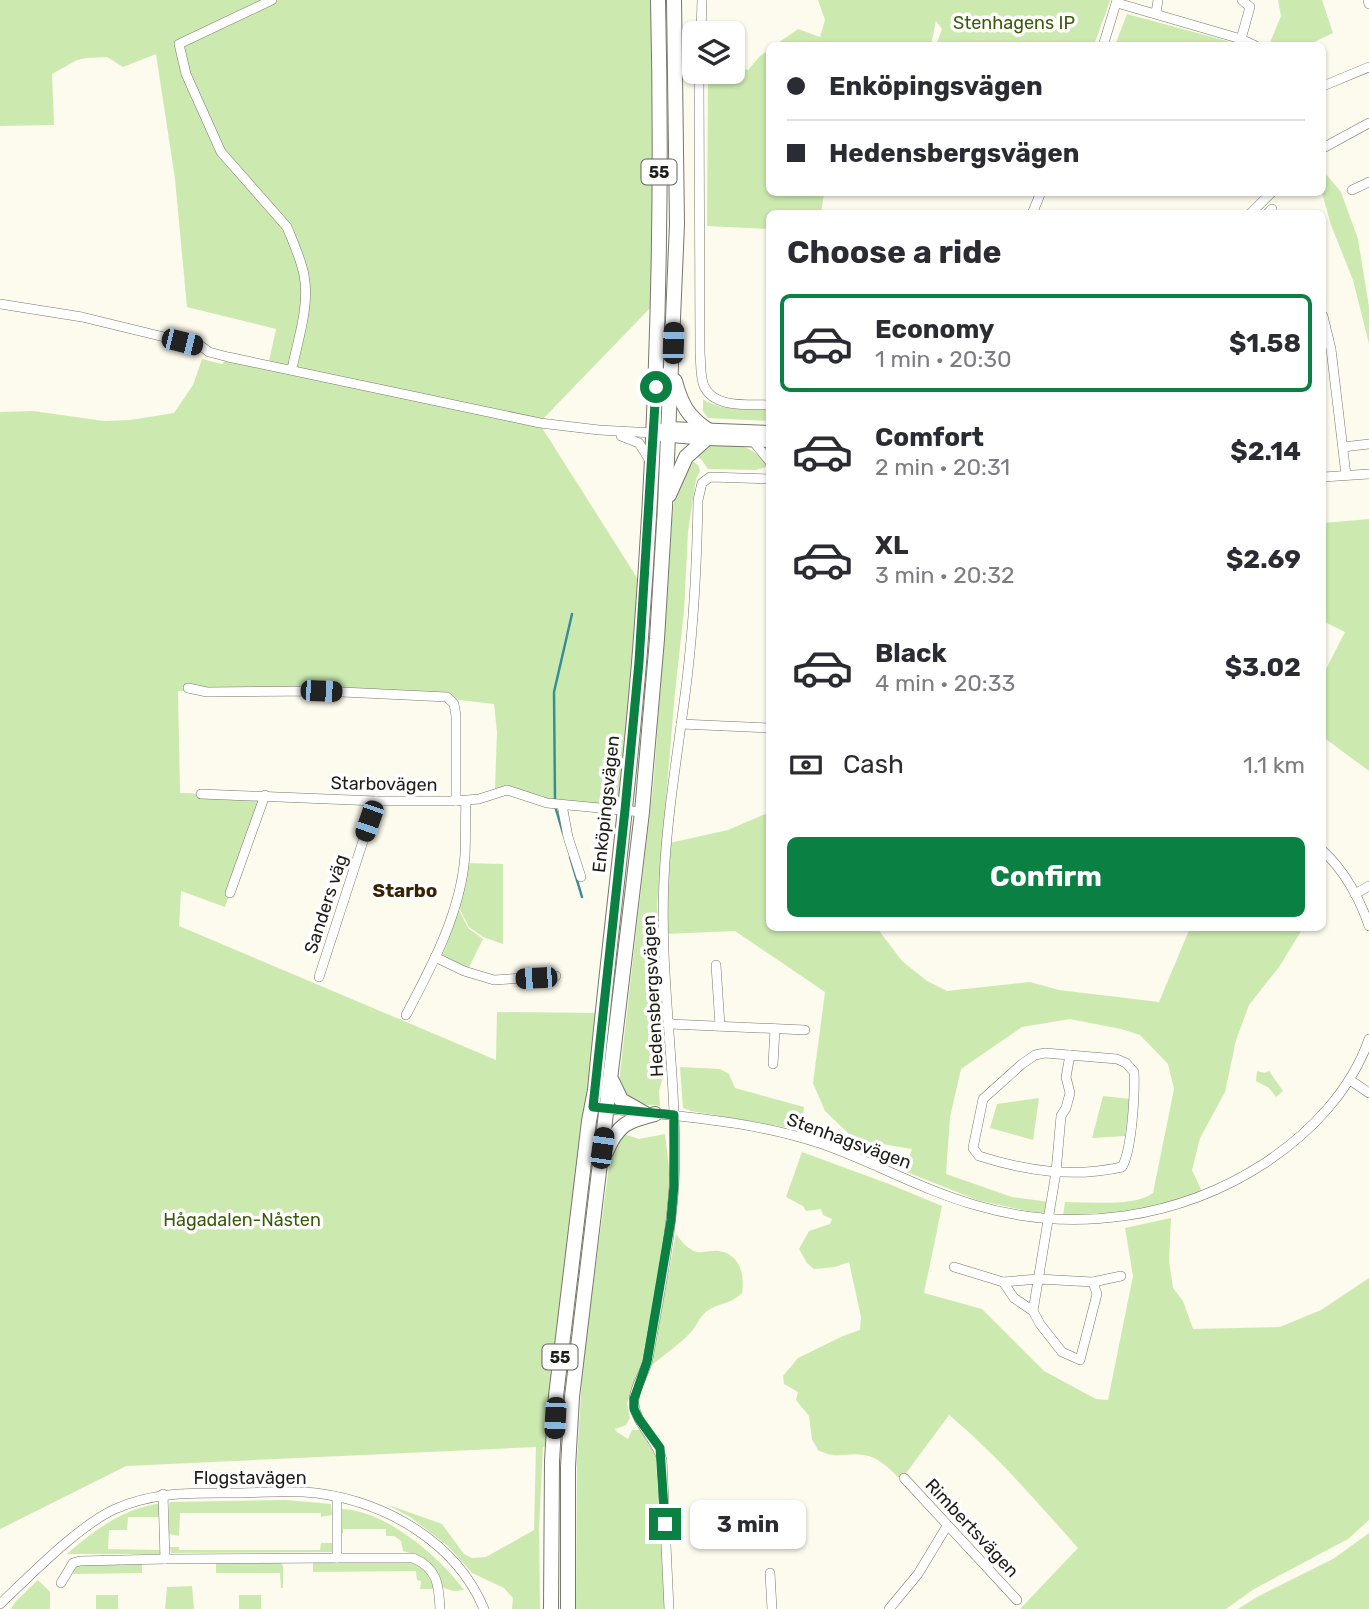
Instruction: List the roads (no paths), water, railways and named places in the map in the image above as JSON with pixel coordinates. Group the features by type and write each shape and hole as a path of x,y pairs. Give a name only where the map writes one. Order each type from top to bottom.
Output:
{"main road":[{"name":"Enköpingsvägen","path":"551,1609 552,1461 556,1396 589,1121 600,1108 611,1076 653,693 665,507 658,0"},
{"name":"Enköpingsvägen","path":"568,1609 568,1467 572,1397 579,1320 600,1166 600,1108 641,637 652,463 663,432 672,366 677,224 674,0"},
{"path":"665,507 686,457 707,435 683,406 672,366"},
{"path":"611,1076 616,1094 621,1100 650,1113"},
{"path":"600,1166 611,1140 622,1126 650,1113"}],"street":[{"path":"272,0 180,44 186,74 221,152 287,227 293,241 304,274 306,299 292,369"},
{"path":"701,21 702,0"},
{"path":"1156,13 1158,0"},
{"path":"1241,39 1250,7 1242,0"},
{"path":"1104,42 1117,1 1247,42"},
{"path":"1326,85 1369,67"},
{"path":"699,84 700,353 703,384 707,391 719,400 766,405"},
{"path":"1326,146 1369,123"},
{"path":"1352,190 1369,182"},
{"path":"1254,210 1268,196"},
{"path":"0,304 82,317 201,346 209,352 540,424 766,441"},
{"path":"1326,328 1331,349 1346,475"},
{"path":"599,430 633,439 644,448 652,463"},
{"path":"707,435 766,432"},
{"path":"753,441 766,457"},
{"path":"1343,447 1369,444"},
{"path":"1326,477 1369,474"},
{"name":"Hedensbergsvägen","path":"669,1609 660,1448 639,1419 634,1409 634,1399 647,1362 671,1220 674,1185 674,1115 667,996 664,872 669,806 692,634 698,500 702,483 710,477 766,479"},
{"path":"188,688 207,692 321,691 447,697 454,704 465,856 447,930 406,1015"},
{"path":"681,724 766,728"},
{"name":"Starbovägen","path":"201,794 376,801 461,801 507,790 535,800 562,805 642,811"},
{"path":"230,893 265,796"},
{"name":"Sanders väg","path":"319,977 376,801"},
{"path":"562,805 568,837 581,877"},
{"path":"1326,854 1355,894 1369,926"},
{"path":"1355,894 1369,886"},
{"path":"435,957 464,971 494,980 556,976"},
{"path":"716,965 720,1026"},
{"path":"670,1024 805,1030"},
{"path":"773,1064 775,1028"},
{"name":"Stenhagsvägen","path":"600,1108 752,1124 843,1152 974,1205 1047,1220 1083,1221 1160,1210 1236,1181 1293,1142 1328,1108 1350,1080 1369,1039"},
{"path":"1045,1052 1117,1059 1126,1063 1135,1072 1130,1136 1122,1167 1080,1173 1056,1172 1027,1170 979,1157 973,1148 983,1099 1035,1055 1045,1052"},
{"path":"1033,1311 1056,1172 1061,1116 1070,1093 1066,1077 1070,1055"},
{"path":"1350,1080 1369,1093"},
{"path":"954,1267 1003,1282 1038,1279 1093,1282 1121,1276"},
{"path":"1003,1282 1014,1298 1033,1311 1062,1352 1080,1360 1097,1294 1093,1282"},
{"name":"Rimbertsvägen","path":"904,1478 1017,1600"},
{"name":"Flogstavägen","path":"0,1604 97,1519 129,1503 163,1494 294,1492 337,1497 383,1511 413,1527 429,1539 463,1574 484,1609"},
{"path":"163,1494 165,1559"},
{"path":"337,1497 337,1558"},
{"path":"889,1609 918,1574 947,1526"},
{"path":"61,1583 73,1563 80,1560 413,1558 423,1562 437,1579 440,1609"},
{"path":"770,1573 772,1609"}],"waterway":[{"path":"555,799 554,692 572,614"},
{"path":"555,806 563,833"},
{"path":"570,857 582,897"}],"district":[{"name":"Starbo","path":"405,890"}],"park label":[{"name":"Stenhagens IP","path":"1014,23"},
{"name":"Hågadalen-Nåsten","path":"242,1220"}]}
